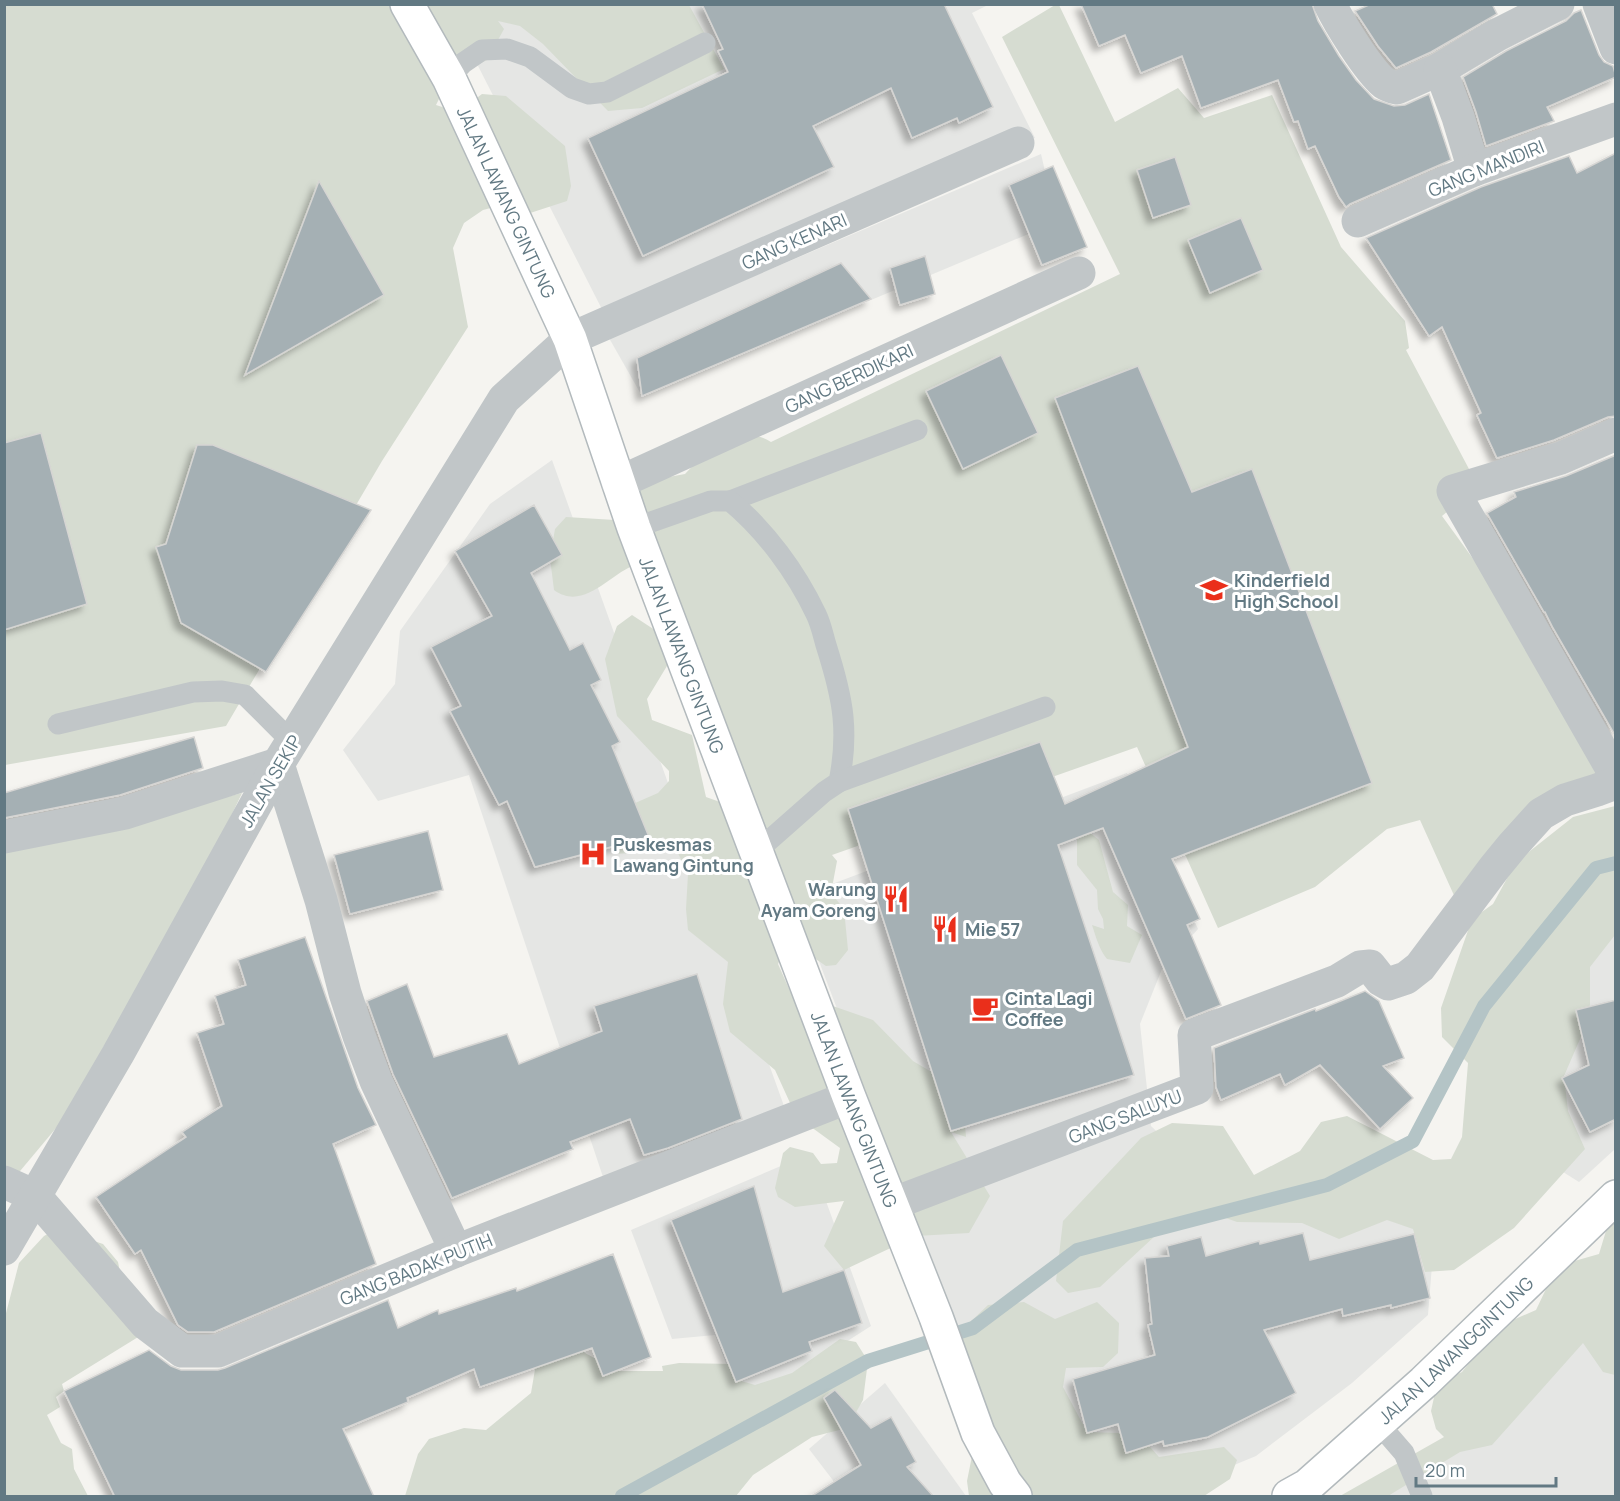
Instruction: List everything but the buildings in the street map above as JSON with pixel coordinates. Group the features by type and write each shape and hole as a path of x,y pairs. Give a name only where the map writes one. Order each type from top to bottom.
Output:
{"main road":[{"name":"JALAN LAWANG GINTUNG","path":"407,4 449,78 570,339 634,528 849,1097 936,1317 978,1433 1015,1497"},
{"name":"JALAN LAWANGGINTUNG","path":"1289,1497 1307,1486 1424,1382 1616,1197"}],"street":[{"path":"1338,7 1363,58 1385,84 1396,88 1440,69 1483,43 1506,16 1558,4"},
{"path":"1599,4 1616,48"},
{"path":"1440,69 1474,170"},
{"name":"GANG MANDIRI","path":"1358,221 1474,170 1616,119"},
{"name":"GANG KENARI","path":"570,339 1018,143"},
{"name":"GANG BERDIKARI","path":"618,483 1079,273"},
{"name":"JALAN SEKIP","path":"4,1249 123,1046 285,753 504,399 570,339"},
{"path":"1616,434 1562,458 1453,491 1616,776"},
{"path":"4,837 125,813 285,753 345,993 359,1036 376,1081 456,1251"},
{"name":"GANG SALUYU","path":"892,1204 1197,1088 1194,1035 1337,981 1360,967 1370,966 1381,980 1388,984 1406,978 1420,967 1495,867 1541,814 1566,800 1616,783"},
{"name":"GANG BADAK PUTIH","path":"35,1196 145,1323 182,1352 218,1351 456,1251 849,1097"},
{"path":"4,1182 35,1196"}],"lane":[{"path":"449,78 463,63 482,51 507,49 530,57 572,88 589,94 607,92 705,43"},
{"path":"634,528 711,501 730,501 917,430"},
{"path":"730,501 753,521 771,543 796,578 817,616 832,665 843,717 839,782"},
{"path":"57,723 193,692 222,691 245,695 285,753"},
{"path":"756,852 839,782 1045,706"},
{"path":"1378,1423 1404,1453 1422,1497"}],"shaded area":[{"path":"5,5 689,5 724,69 642,108 608,111 543,44 520,26 498,21 504,29 487,60 449,79 436,105 458,112 482,94 506,96 565,146 571,186 567,201 524,215 498,206 483,210 464,223 453,248 468,327 382,461 226,726 5,765"},
{"path":"447,5 988,5 972,13 1035,138 610,325"},
{"path":"1055,5 1059,5 1115,122 1178,88 1204,118 1272,95 1341,247 1405,321 1409,348 1406,350 1478,486 1442,516 1564,684 1600,777 1530,812 1457,902 1420,820 1387,829 1315,887 1218,928 1137,747 832,855 837,861 831,893 844,909 848,950 836,965 826,966 801,949 783,953 778,964 790,991 873,1020 913,1061 962,1090 966,1137 951,1132 990,1196 969,1233 916,1236 844,1270 824,1246 844,1201 795,1207 778,1197 775,1188 783,1153 790,1147 813,1153 821,1164 837,1163 840,1148 796,1116 775,1070 730,1032 723,1004 728,962 688,930 686,909 688,874 676,849 663,837 634,853 612,854 626,807 658,793 669,781 669,771 617,716 605,659 617,626 632,615 670,640 670,661 647,699 652,720 692,735 706,797 720,802 741,796 656,562 637,564 586,594 565,596 554,590 550,558 555,529 566,517 615,520 627,510 625,485 685,474 721,436 754,435 771,442 1120,274 1002,37"},
{"path":"1041,154 1057,222 642,396 609,338"},
{"path":"552,460 784,1106 606,1186 469,775 378,801 343,750 395,684 400,631 490,504"},
{"path":"1127,773 1198,929 1162,969 1140,1024 1151,1126 1235,1207 1342,1197 1422,1226 1433,1253 1428,1315 1352,1383 1256,1456 1159,1496 992,1417 795,898"},
{"path":"242,793 118,1054 5,1189 5,853"},
{"path":"1615,806 1615,935 1590,967 1590,1016 1564,1076 1568,1111 1585,1149 1514,1228 1454,1270 1425,1272 1413,1229 1387,1220 1339,1239 1302,1223 1237,1222 1209,1212 1156,1235 1100,1287 1068,1293 1056,1281 1063,1221 1141,1138 1172,1123 1223,1126 1254,1175 1300,1151 1321,1122 1347,1116 1433,1160 1451,1159 1462,1137 1468,1063 1442,1037 1441,1008 1472,919 1493,904 1516,862 1573,817"},
{"path":"1089,832 1099,840 1113,892 1128,905 1127,926 1142,935 1130,963 1107,959 1092,925 1104,929 1103,919 1098,909 1097,890 1077,865 1077,834"},
{"path":"1615,933 1615,1149 1579,1182 1544,1160 1561,987"},
{"path":"809,1154 871,1326 743,1408 715,1335 672,1339 631,1230"},
{"path":"1615,1215 1615,1375 1603,1372 1583,1343 1492,1445 1460,1452 1388,1496 1340,1496 1444,1437 1436,1429 1431,1411 1437,1384 1462,1372 1497,1327 1536,1310 1557,1266 1599,1254 1609,1221"},
{"path":"63,1226 82,1237 103,1244 118,1262 127,1306 143,1334 62,1384 64,1391 56,1397 60,1407 47,1415 61,1443 72,1449 74,1469 88,1496 5,1496 5,1317 19,1263 44,1236"},
{"path":"1024,1302 1055,1319 1097,1302 1119,1323 1118,1353 1103,1367 1066,1368 1063,1387 1087,1432 1120,1433 1126,1426 1133,1428 1159,1457 1224,1447 1237,1460 1230,1479 1204,1496 969,1496 967,1481 977,1431 955,1357 964,1328 988,1305"},
{"path":"1602,1318 1615,1337 1615,1496 1360,1496 1515,1402"},
{"path":"566,1327 585,1353 619,1371 663,1371 662,1366 679,1363 734,1364 738,1380 755,1385 792,1373 840,1339 856,1342 868,1361 863,1400 847,1428 812,1437 753,1475 736,1496 405,1496 418,1454 429,1439 464,1428 486,1430 531,1393 540,1340"},
{"path":"885,1383 966,1496 845,1496 809,1449"}],"waterway":[{"path":"622,1496 868,1361 973,1328 1077,1250 1327,1185 1413,1141 1484,1006 1596,868 1616,863"}],"place":[{"name":"Kinderfield High School","path":"1214,590"},
{"name":"Puskesmas Lawang Gintung","path":"593,854"},
{"name":"Warung Ayam Goreng","path":"896,899"},
{"name":"Mie 57","path":"945,929"},
{"name":"Cinta Lagi Coffee","path":"985,1008"}]}
